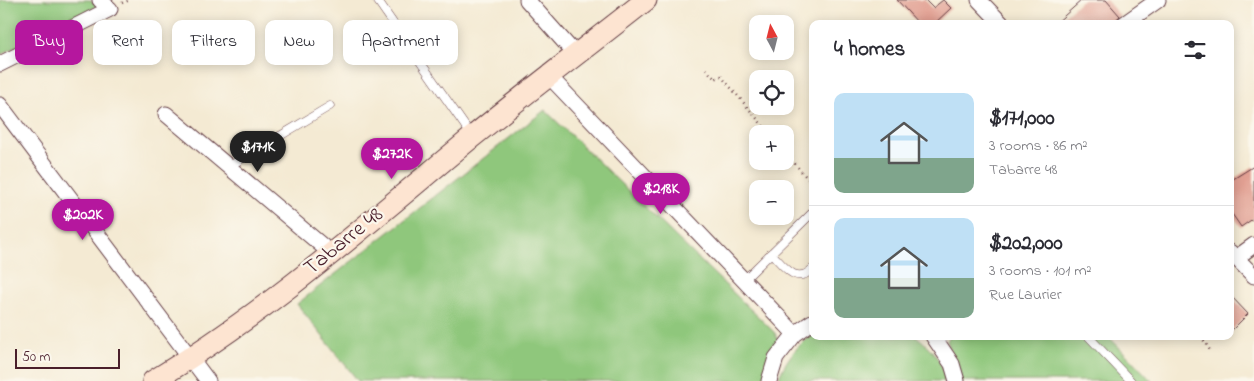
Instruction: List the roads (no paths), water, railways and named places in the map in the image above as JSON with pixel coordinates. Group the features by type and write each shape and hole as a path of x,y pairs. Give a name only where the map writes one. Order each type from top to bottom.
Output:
{"street":[{"path":"527,0 576,55"},
{"name":"Tabarre 48","path":"153,381 191,358 332,254 472,136 646,0"},
{"path":"979,0 998,20"},
{"path":"1130,20 1158,0"},
{"path":"0,64 105,4"},
{"path":"549,76 795,334"},
{"path":"0,105 208,381"},
{"path":"166,114 332,254"},
{"path":"1234,255 1254,245"},
{"path":"1234,256 1254,276"},
{"path":"769,381 776,358 795,334 809,324"},
{"path":"937,340 952,364 957,381"}],"lane":[{"path":"377,0 472,136"},
{"path":"228,167 330,106"},
{"path":"744,280 809,216"},
{"path":"771,253 791,274 802,276 809,271"},
{"path":"1092,340 1131,381"}]}
